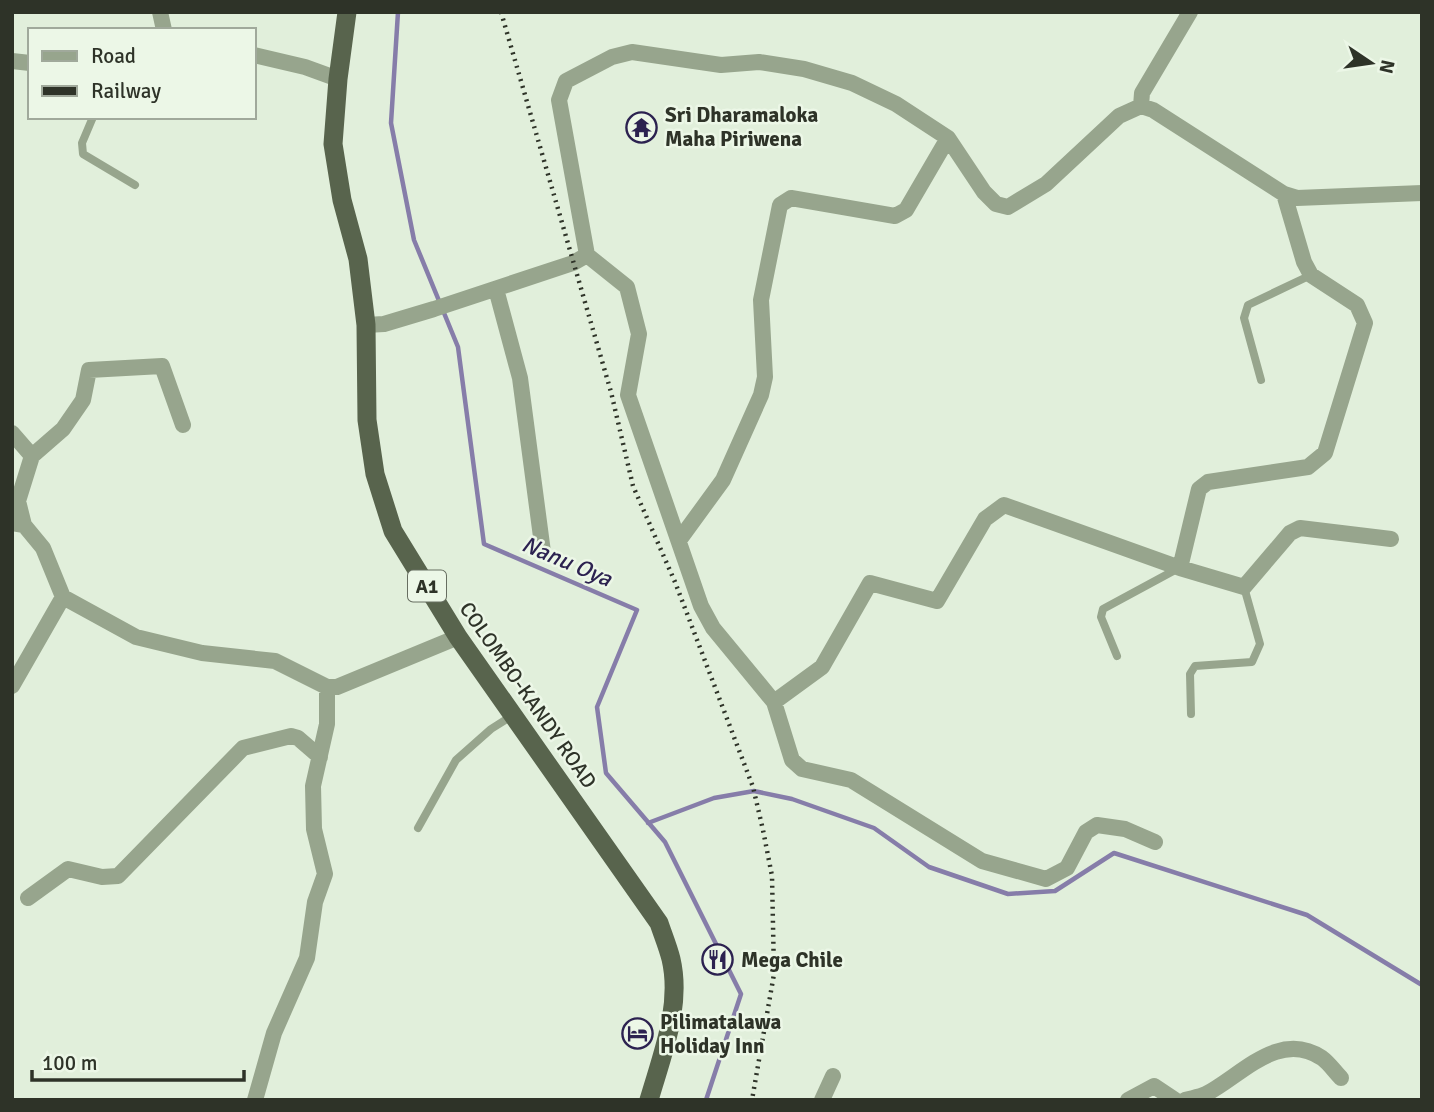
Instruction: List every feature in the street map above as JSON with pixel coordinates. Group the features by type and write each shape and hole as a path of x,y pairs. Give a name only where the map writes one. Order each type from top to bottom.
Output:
{"highway":[{"name":"COLOMBO-KANDY ROAD","path":"347,12 333,144 342,200 358,259 366,325 367,420 375,474 393,531 458,637 659,923 671,961 673,995 670,1029 649,1100"}],"street":[{"path":"1141,106 1142,93 1190,12"},
{"path":"1155,842 1125,829 1097,825 1086,832 1067,868 1046,879 982,861 851,780 802,769 792,760 774,702 713,628 701,606 628,395 639,334 627,287 587,255 559,100 566,81 612,57 632,52 720,65 758,62 804,69 852,83 896,104 948,138 984,192 996,204 1008,207 1046,184 1119,116 1141,106 1153,110 1283,194 1297,198 1422,193"},
{"path":"256,55 304,67 338,79"},
{"path":"680,539 723,480 761,395 765,377 761,300 779,205 791,198 895,216 906,210 948,138"},
{"path":"1180,568 1199,489 1208,482 1308,467 1325,453 1365,323 1357,305 1311,275 1304,262 1283,194"},
{"path":"366,325 384,324 464,300 573,263 587,255"},
{"path":"496,289 520,378 543,552"},
{"path":"183,425 162,366 89,370 83,400 63,429 32,456 18,501 18,524 43,548 63,597 136,637 202,653 275,661 327,687 337,687 458,637"},
{"path":"12,433 32,456"},
{"path":"774,702 822,667 870,583 937,601 985,520 1004,505 1180,568 1244,587 1290,533 1300,528 1391,539"},
{"path":"12,686 63,597"},
{"path":"255,1100 274,1033 307,958 315,902 325,874 314,829 313,786 327,724 327,687"},
{"path":"28,898 68,869 102,877 118,876 243,748 291,736 298,738 320,757"},
{"path":"1185,1100 1205,1094 1253,1060 1283,1050 1305,1051 1323,1059 1341,1078"},
{"path":"822,1100 834,1076"},
{"path":"1128,1100 1154,1086 1175,1100"}],"lane":[{"path":"92,119 82,143 83,155 135,185"},
{"path":"1261,380 1244,318 1248,305 1311,275"},
{"path":"1117,656 1101,617 1104,609 1180,568"},
{"path":"1191,714 1190,674 1195,666 1252,662 1260,644 1244,587"},
{"path":"418,828 456,760 491,729 513,715"}],"waterway":[{"name":"Nanu Oya","path":"398,12 391,123 414,240 458,347 484,544 637,610 597,707 606,773 665,842 741,994 706,1100"},
{"path":"648,823 714,798 754,791 792,799 874,828 929,867 1008,894 1055,891 1114,853 1307,915 1422,985"}],"railway":[{"path":"501,12 611,392 633,486 675,582 753,787 763,830 772,876 774,974 752,1100"}],"place":[{"name":"Sri Dharamaloka Maha Piriwena","path":"642,127"},
{"name":"Mega Chile","path":"718,960"},
{"name":"Pilimatalawa Holiday Inn","path":"637,1034"}]}
